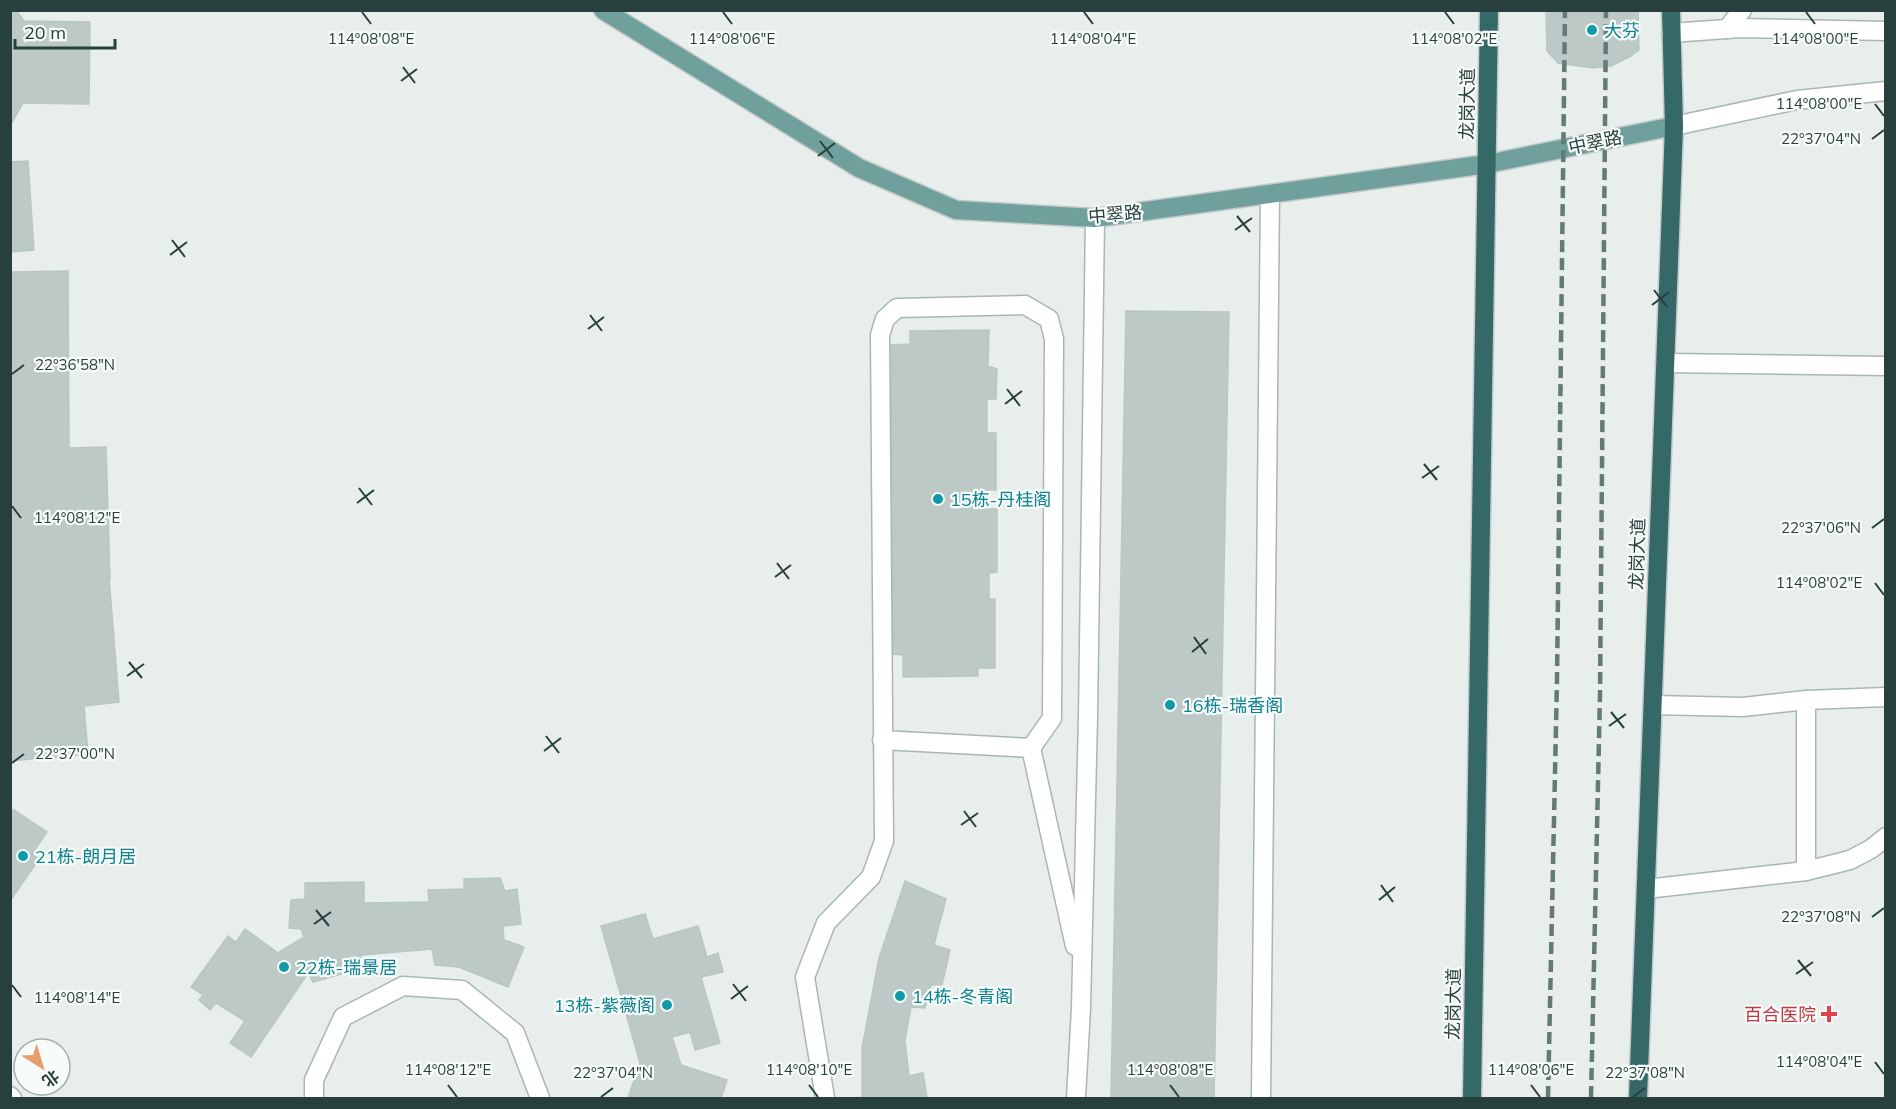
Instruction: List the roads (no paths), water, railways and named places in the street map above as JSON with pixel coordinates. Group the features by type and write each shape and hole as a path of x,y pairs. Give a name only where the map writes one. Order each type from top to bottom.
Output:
{"highway":[{"name":"龙岗大道","path":"1472,1098 1489,10"},
{"name":"龙岗大道","path":"1638,1098 1674,126 1671,10"}],"main road":[{"name":"中翠路","path":"603,10 859,168 956,210 1095,218 1487,164 1674,126"}],"street":[{"path":"1727,29 1742,10"},
{"path":"1671,33 1740,28 1886,31"},
{"path":"1674,126 1797,100 1886,91"},
{"path":"1261,1098 1270,194"},
{"path":"1076,1098 1082,974 1095,218"},
{"path":"825,1098 806,977 826,923 871,877 884,841 880,335 885,319 897,308 1024,305 1049,320 1054,339 1052,718 1031,748 1082,974"},
{"path":"1665,363 1886,366"},
{"path":"1653,705 1743,706 1806,700 1886,697"},
{"path":"1806,700 1806,871"},
{"path":"882,740 1031,748"},
{"path":"1646,889 1806,871 1850,860 1871,849 1886,837"},
{"path":"314,1098 314,1080 343,1017 403,986 462,990 515,1033 540,1098"}],"railway":[{"path":"1548,1098 1557,680 1565,10"},
{"path":"1591,1098 1600,694 1606,10"}],"place":[{"name":"大芬","path":"1592,30"},
{"name":"15栋-丹桂阁","path":"938,499"},
{"name":"16栋-瑞香阁","path":"1170,705"},
{"name":"21栋-朗月居","path":"23,856"},
{"name":"22栋-瑞景居","path":"284,967"},
{"name":"14栋-冬青阁","path":"900,996"},
{"name":"13栋-紫薇阁","path":"667,1005"},
{"name":"百合医院","path":"1829,1014"}]}
